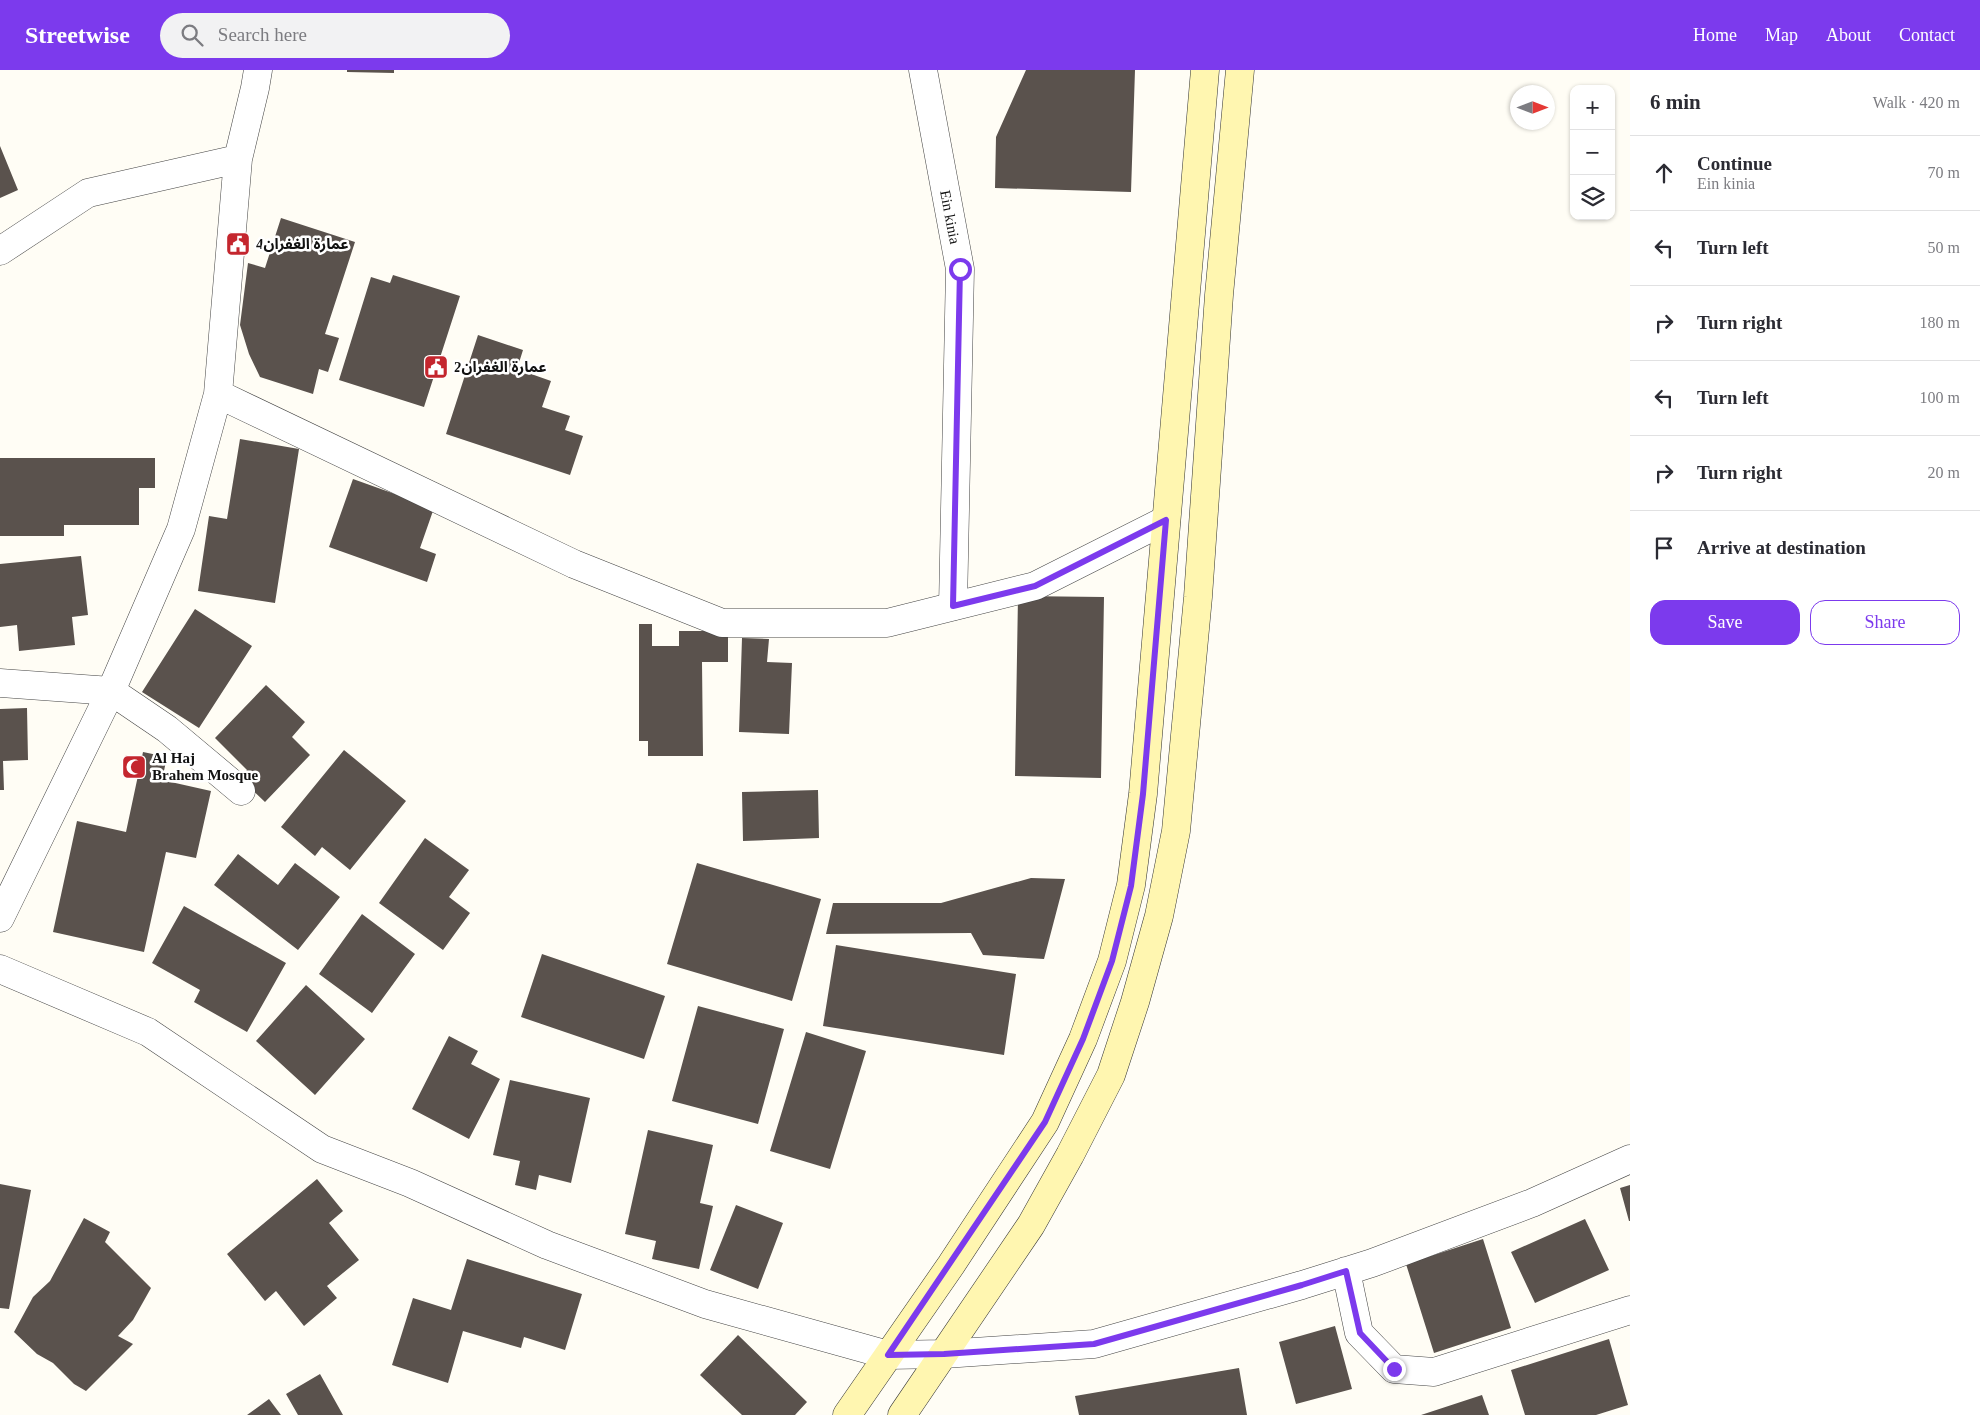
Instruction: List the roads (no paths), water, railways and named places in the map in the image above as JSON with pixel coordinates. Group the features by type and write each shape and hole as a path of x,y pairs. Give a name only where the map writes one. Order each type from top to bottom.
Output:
{"main road":[{"path":"847,1415 1045,1122 1083,1039 1112,961 1131,886 1143,794 1205,70"},
{"path":"902,1415 1031,1225 1070,1155 1111,1075 1135,1002 1159,916 1176,831 1198,598 1219,295 1240,70"}],"street":[{"path":"0,918 111,692 181,529 218,394 238,159 258,70"},
{"name":"Ein kinia","path":"923,70 960,269 953,606"},
{"path":"0,251 88,193 238,159"},
{"path":"218,394 574,564 722,623 887,623 1035,586 1166,520"},
{"path":"0,683 111,692 167,729 241,792"},
{"path":"0,969 148,1032 322,1149 410,1183 546,1245 705,1304 888,1355 944,1354 1094,1344 1302,1285 1372,1263 1532,1203 1630,1159"},
{"path":"1346,1271 1360,1333 1394,1369 1434,1372 1630,1310"}],"place":[{"name":"عمارة الغفران4","path":"238,244"},
{"name":"عمارة الغفران2","path":"436,367"},
{"name":"Al Haj Brahem Mosque","path":"134,767"}]}
